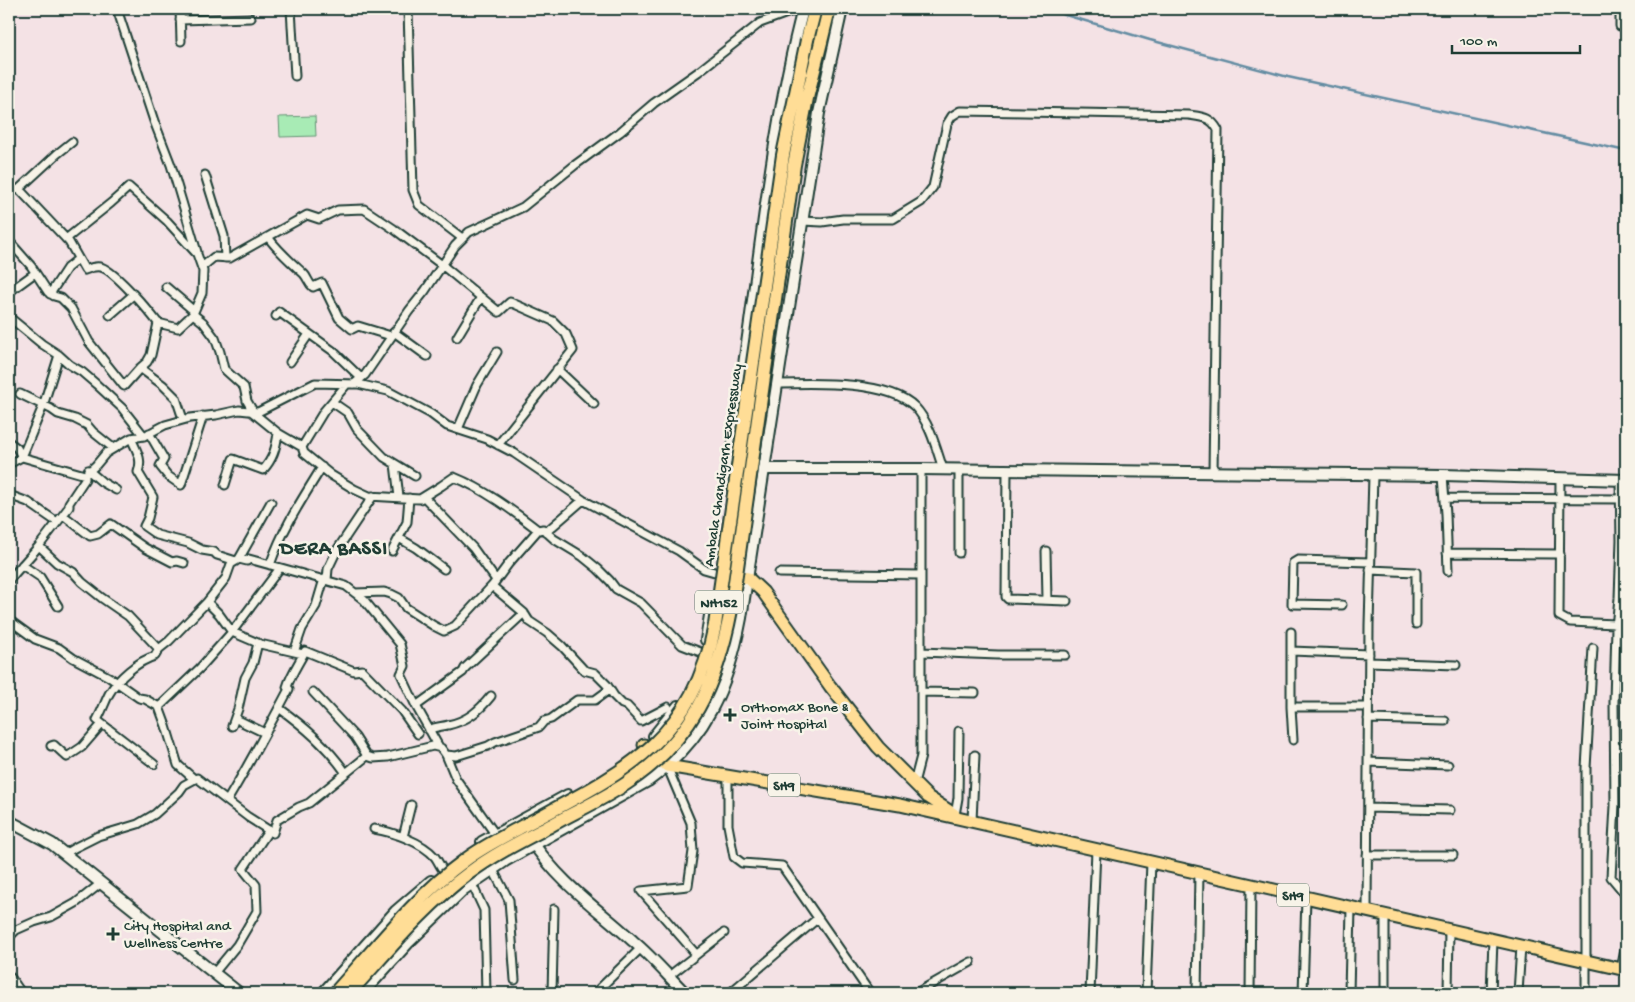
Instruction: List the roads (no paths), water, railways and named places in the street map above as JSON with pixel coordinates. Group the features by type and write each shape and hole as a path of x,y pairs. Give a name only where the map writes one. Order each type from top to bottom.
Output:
{"highway":[{"name":"Ambala Chandigarh Expressway","path":"349,993 434,902 469,872 506,849 628,782 648,767 674,742 703,701 721,654 731,610 794,165 820,42 831,27 830,9"},
{"name":"Ambala Chandigarh Expressway","path":"335,993 433,886 464,860 611,778 631,764 653,746 666,732 684,710 696,689 710,650 715,625 783,155 807,40 809,10"}],"main road":[{"path":"718,573 748,578"},
{"name":"SH9","path":"748,578 762,592 830,686 878,747 928,797 957,816"},
{"path":"644,745 667,766"},
{"name":"SH9","path":"667,766 957,816 1199,874 1624,969"}],"street":[{"path":"19,189 66,239 85,270 101,266 111,272 158,323 178,328 193,312 202,293 202,267 171,165 154,121 117,9"},
{"path":"180,9 181,41"},
{"path":"291,9 295,76"},
{"path":"408,9 413,190 419,206 462,238"},
{"path":"363,993 436,915 472,884 493,870 648,782 693,740 718,699 733,656 748,578 831,27 842,9"},
{"path":"1620,9 1620,26"},
{"path":"302,447 332,402 351,384 361,378 462,238 469,232 523,207 620,132 654,103 698,72 760,23 790,12 809,10 789,67 771,171 737,414 729,498 718,573 703,653 681,702 659,730 616,768 495,834 471,849 444,870 396,911 323,993"},
{"path":"180,20 251,18"},
{"path":"802,221 893,219 921,202 933,188 947,124 952,116 960,111 1189,116 1202,117 1214,122 1218,130 1213,472"},
{"path":"9,192 19,189 56,154 72,142"},
{"path":"204,176 224,236 225,258"},
{"path":"66,239 128,187 168,221 197,254"},
{"path":"202,267 214,257 230,258 307,215 319,219 338,210 364,210 394,229 442,265 499,312 510,302 553,321 566,334 573,350 498,444"},
{"path":"268,237 284,257 306,276 308,283 313,287 322,283 339,318 352,329 358,326 393,334 427,356"},
{"path":"9,241 50,294 61,298 71,308 89,342 124,386 147,362 151,355 158,323"},
{"path":"50,294 67,268 78,259"},
{"path":"9,292 35,273"},
{"path":"166,287 203,322 215,338 224,369 244,387 247,401 252,411 278,433 302,447 304,453 331,475 369,496 409,498 424,497 454,477 465,481 504,504 538,530 543,529 558,542 582,556 598,569 616,590 642,603 682,646 703,653"},
{"path":"110,315 133,295"},
{"path":"456,337 481,297"},
{"path":"276,316 279,312 333,351 361,378"},
{"path":"9,317 106,392 147,434 164,459 160,466 168,476 181,485 203,416"},
{"path":"290,362 309,334"},
{"path":"458,429 477,385 497,352"},
{"path":"9,464 22,457 43,406 59,355"},
{"path":"140,368 163,385 176,398 184,419"},
{"path":"557,369 594,404"},
{"path":"778,384 815,382 862,386 902,397 914,407 927,425 943,469"},
{"path":"9,580 39,546 69,507 69,503 85,479 87,472 96,465 106,452 131,438 147,434 165,425 184,419 239,410 258,412 315,383 351,384 388,391 431,414 446,426 498,444 583,500 679,551 704,569 718,573"},
{"path":"20,394 58,414 76,419 87,425 113,448"},
{"path":"332,402 348,413 357,429 384,457 415,476"},
{"path":"224,485 233,459 263,470 272,457 277,445 278,433"},
{"path":"131,438 140,458 141,465 138,472 153,497 144,526 157,535 188,543 202,550 214,552 217,555 237,560 247,561 249,559 326,579 346,586 364,600 400,644 405,666 401,674 416,706 439,747 446,755 456,779 495,834"},
{"path":"9,442 17,448 22,457 87,472 116,490"},
{"path":"395,464 399,497"},
{"path":"270,565 278,542 291,516 322,467"},
{"path":"765,469 1213,472 1623,480 1624,499 1620,589 1616,624 1611,877 1626,895"},
{"path":"914,783 921,756 921,469"},
{"path":"959,469 959,553"},
{"path":"1007,470 1006,597 1008,599 1067,601"},
{"path":"1367,912 1368,707 1373,475"},
{"path":"1443,475 1448,571"},
{"path":"1560,479 1559,616 1570,622 1616,624"},
{"path":"9,495 28,502 57,522"},
{"path":"294,652 298,637 316,606 328,569 337,550 373,496"},
{"path":"424,497 473,548 494,583 524,613 529,621 548,633 584,670 594,673 610,689 614,696 641,721 668,707"},
{"path":"392,551 407,522 409,498"},
{"path":"729,498 760,503"},
{"path":"1445,498 1624,499"},
{"path":"546,532 583,500"},
{"path":"154,764 97,720 109,694 117,683 147,658 155,656 159,649 207,602 226,578 231,564 237,560 271,502"},
{"path":"62,514 90,536 98,534 111,524 146,548 172,562 177,560 184,563"},
{"path":"355,593 384,592 391,594 399,598 406,608 444,631 456,626 538,530"},
{"path":"399,538 444,569"},
{"path":"39,546 57,563 73,572 82,582 128,616 159,649"},
{"path":"1046,551 1047,600"},
{"path":"1447,553 1560,554"},
{"path":"1342,605 1292,604 1293,563 1298,560 1370,562"},
{"path":"22,565 40,578 58,606"},
{"path":"159,707 200,668 232,632 280,568"},
{"path":"1370,570 1416,572 1416,624"},
{"path":"779,573 921,575"},
{"path":"207,602 219,614 232,632 258,643 303,654"},
{"path":"416,706 462,672 524,613"},
{"path":"9,620 35,639 59,648 139,698 159,707 178,765 194,779 197,778 273,833 277,820 310,803 367,756"},
{"path":"1291,632 1293,740"},
{"path":"232,726 258,643"},
{"path":"1586,993 1586,768 1593,648"},
{"path":"227,800 289,689 287,686 290,678 304,651 354,671 362,670 402,711 418,734"},
{"path":"1291,651 1369,654"},
{"path":"921,652 1065,655"},
{"path":"1369,662 1456,665"},
{"path":"446,755 456,756 539,727 577,700 595,700 610,689"},
{"path":"313,692 355,737 367,756 373,758 388,757 433,746 439,747"},
{"path":"921,692 975,693"},
{"path":"429,730 466,720 479,710 491,696"},
{"path":"1291,707 1368,707"},
{"path":"279,708 296,720 327,748 346,773"},
{"path":"1368,718 1445,721"},
{"path":"240,721 264,733"},
{"path":"51,746 54,744 67,758 82,747 102,724"},
{"path":"957,816 959,731"},
{"path":"1615,747 1626,748"},
{"path":"972,821 975,755"},
{"path":"1368,762 1448,765"},
{"path":"667,766 691,823 693,851 688,886 640,891 696,954"},
{"path":"728,776 728,825 734,857 742,863 782,866 870,993"},
{"path":"64,854 98,836 138,824 155,814 184,785 194,779"},
{"path":"403,837 411,805"},
{"path":"1368,808 1450,810"},
{"path":"518,821 554,872 641,948 669,976 679,991"},
{"path":"9,822 52,844 239,993"},
{"path":"374,829 392,832 424,848 444,870"},
{"path":"214,973 237,945 257,911 256,885 243,869 269,830"},
{"path":"1090,993 1096,850"},
{"path":"1367,855 1453,855"},
{"path":"1146,993 1151,862"},
{"path":"493,870 508,900 515,980"},
{"path":"1197,993 1199,874"},
{"path":"9,936 16,930 51,917 76,903 100,884"},
{"path":"472,884 484,910 486,993"},
{"path":"1250,885 1250,993"},
{"path":"1303,993 1306,898"},
{"path":"1349,993 1351,908"},
{"path":"552,993 554,909"},
{"path":"1385,916 1385,993"},
{"path":"730,993 818,918"},
{"path":"1448,993 1449,930"},
{"path":"669,976 724,933"},
{"path":"1491,993 1493,940"},
{"path":"1624,969 1626,945"},
{"path":"1518,993 1521,946"},
{"path":"595,993 641,948"},
{"path":"916,993 971,962"},
{"path":"9,975 20,991"}],"waterway":[{"path":"1045,9 1150,40 1288,77 1626,151"}],"place":[{"name":"Orthomax Bone & Joint Hospital","path":"730,715"},
{"name":"City Hospital and Wellness Centre","path":"113,934"}],"district":[{"name":"DERA BASSI","path":"334,547"}]}
